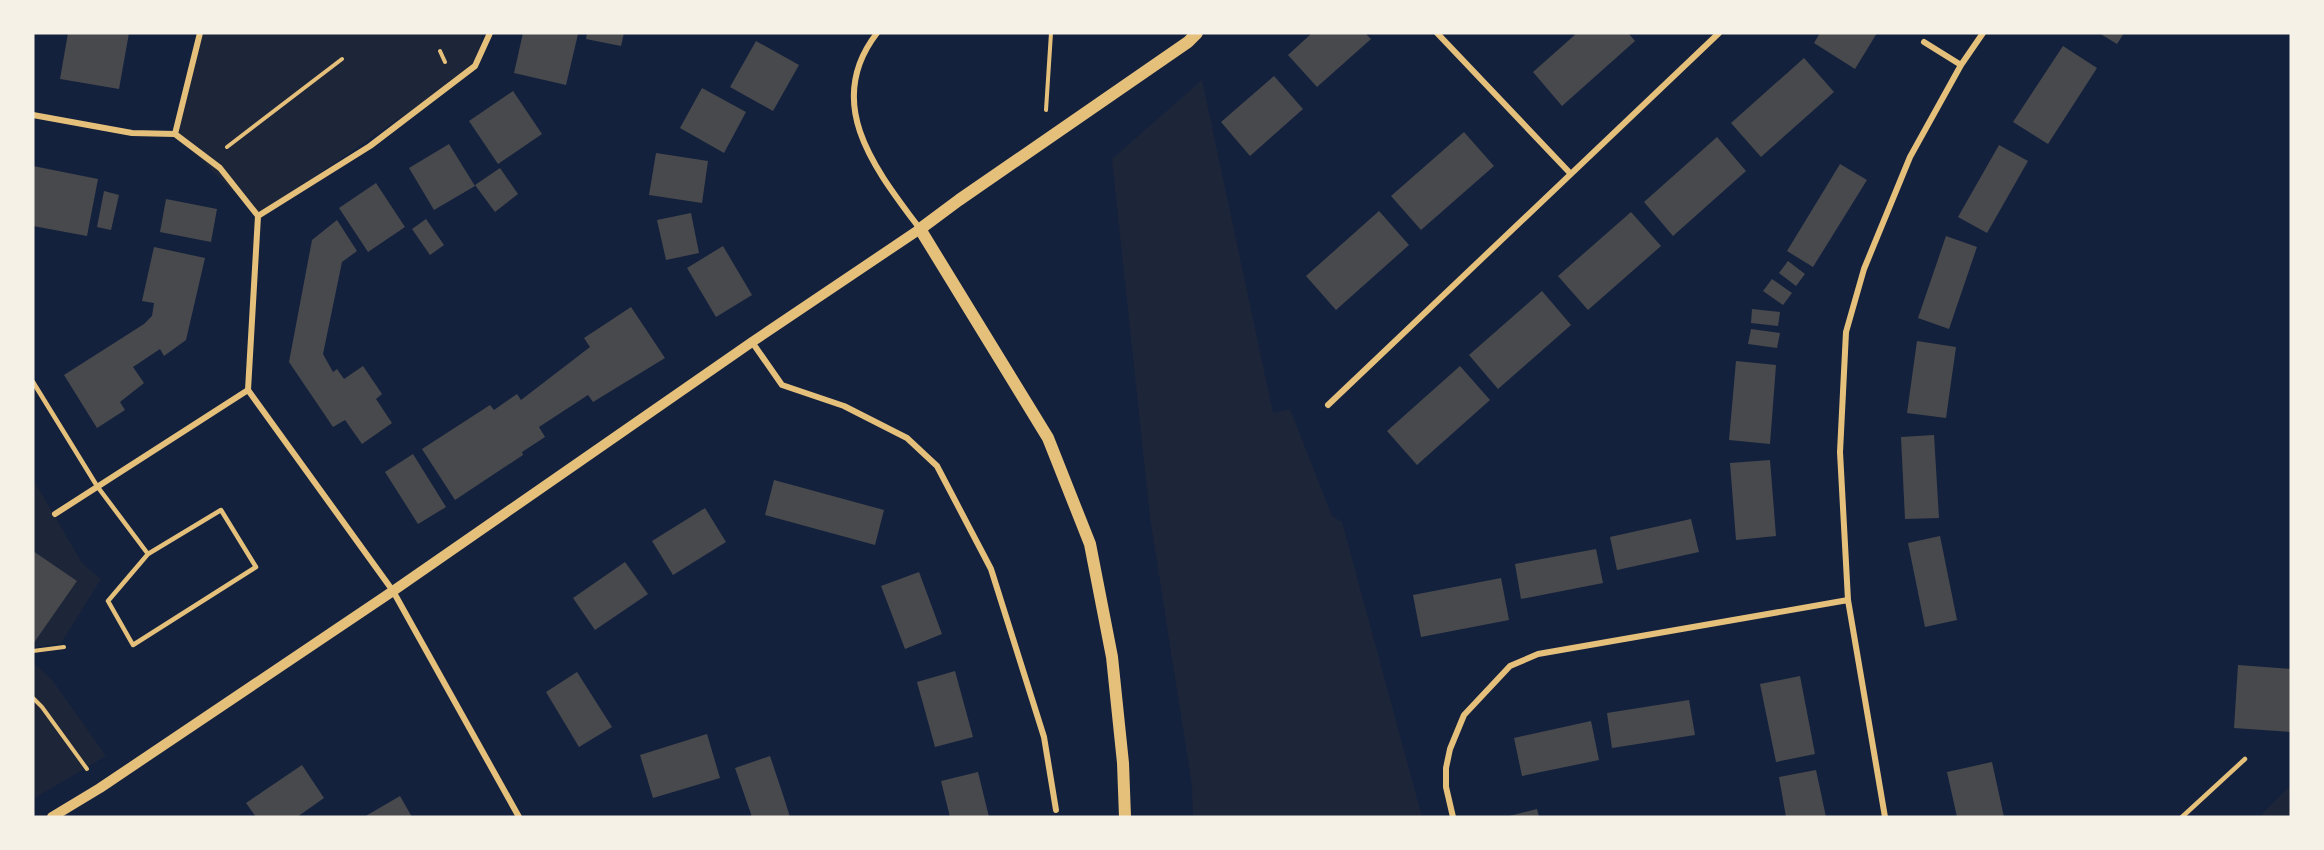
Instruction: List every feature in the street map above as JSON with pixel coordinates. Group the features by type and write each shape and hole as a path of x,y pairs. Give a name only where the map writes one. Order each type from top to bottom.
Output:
{"main road":[{"path":"1125,817 1123,763 1113,657 1090,544 1048,438 920,229 1192,38"}],"street":[{"path":"175,134 200,33"},
{"path":"258,216 369,146 475,66 490,33"},
{"path":"52,817 100,788 393,591 752,342 920,229 889,188 864,146 856,121 853,101 855,75 862,54 877,33"},
{"path":"1437,33 1569,172"},
{"path":"1328,405 1569,172 1719,33"},
{"path":"1885,817 1848,600 1840,452 1846,332 1864,269 1910,158 1961,66 1983,33"},
{"path":"1924,42 1961,66"},
{"path":"33,115 132,134 175,134 220,168 258,216 248,390 393,591 519,817"},
{"path":"752,342 782,385 844,406 907,438 937,466 991,569 1044,737 1056,810"},
{"path":"55,514 248,390"},
{"path":"1453,817 1446,787 1446,768 1456,730 1464,715 1510,666 1538,654 1848,600"}],"lane":[{"path":"33,382 97,486 148,554"},
{"path":"221,510 256,567 134,645 108,601 148,554 221,510"},
{"path":"2182,817 2245,759"}],"path":[{"path":"1044,141 1051,33"},
{"path":"210,160 342,59"},
{"path":"33,651 64,647"},
{"path":"33,698 42,707 100,788"}],"shaded area":[{"path":"200,33 483,33 475,66 258,216 175,134"},
{"path":"1202,80 1273,413 1290,409 1332,516 1342,522 1422,817 1193,817 1192,786 1150,517 1112,159"},
{"path":"33,479 82,563 101,579 61,643 33,648"},
{"path":"33,662 53,681 106,756 33,799"},
{"path":"2291,785 2291,817 2259,817"}],"building":[{"path":"68,33 129,33 119,89 60,79"},
{"path":"523,33 578,34 566,85 514,73"},
{"path":"587,33 624,33 621,46 586,39"},
{"path":"1312,33 1365,33 1371,39 1317,87 1288,55"},
{"path":"1577,33 1628,33 1635,41 1562,106 1533,72"},
{"path":"1820,33 1877,33 1855,69 1814,43"},
{"path":"2099,33 2124,33 2117,44"},
{"path":"756,41 799,65 773,111 730,87"},
{"path":"2063,46 2097,68 2048,144 2013,122"},
{"path":"1804,58 1834,92 1761,157 1731,123"},
{"path":"1274,76 1303,109 1250,156 1221,122"},
{"path":"702,88 746,112 724,153 680,128"},
{"path":"513,91 542,134 498,164 469,121"},
{"path":"1464,132 1494,166 1421,230 1391,196"},
{"path":"1717,137 1746,171 1673,236 1644,202"},
{"path":"449,144 475,186 434,210 409,168"},
{"path":"1999,145 2028,161 1987,233 1958,217"},
{"path":"656,153 708,161 702,203 649,195"},
{"path":"1840,164 1867,180 1813,267 1787,251"},
{"path":"33,166 98,179 87,236 33,226"},
{"path":"500,168 518,194 495,212 475,185"},
{"path":"376,183 405,227 368,252 339,208"},
{"path":"104,191 119,195 111,230 97,227"},
{"path":"166,199 217,209 211,242 160,232"},
{"path":"1379,211 1409,245 1336,310 1306,276"},
{"path":"1631,212 1661,246 1588,310 1558,276"},
{"path":"691,213 699,253 666,260 657,220"},
{"path":"426,219 444,245 430,255 412,229"},
{"path":"337,220 357,251 342,262 323,354 333,372 337,369 344,379 363,366 382,394 376,399 392,423 362,444 345,420 333,427 289,362 312,240"},
{"path":"1946,236 1977,247 1949,329 1918,318"},
{"path":"723,246 752,295 716,317 687,268"},
{"path":"154,247 205,258 186,340 164,356 160,349 133,367 144,383 120,402 125,410 97,428 64,375 144,324 152,316 154,303 142,301"},
{"path":"1788,261 1805,274 1796,286 1779,273"},
{"path":"1772,279 1792,293 1783,305 1763,291"},
{"path":"1542,291 1571,325 1498,389 1469,355"},
{"path":"631,307 665,358 593,402 588,395 539,427 545,437 522,452 523,455 455,500 422,449 490,405 494,410 517,394 521,400 590,347 584,338"},
{"path":"1752,309 1780,312 1778,326 1751,323"},
{"path":"1751,329 1780,333 1777,348 1748,344"},
{"path":"1917,341 1956,347 1946,418 1907,413"},
{"path":"1736,361 1776,365 1770,444 1729,440"},
{"path":"1460,366 1490,400 1417,465 1387,431"},
{"path":"1934,435 1939,518 1905,519 1901,437"},
{"path":"413,454 446,507 418,524 385,472"},
{"path":"1770,460 1776,536 1736,540 1730,463"},
{"path":"774,480 884,510 875,545 765,515"},
{"path":"705,508 726,542 673,575 652,541"},
{"path":"1691,519 1699,552 1617,570 1610,537"},
{"path":"1940,536 1957,620 1925,627 1908,543"},
{"path":"1596,549 1603,583 1521,599 1515,564"},
{"path":"33,551 77,581 33,644"},
{"path":"625,562 648,594 595,630 573,598"},
{"path":"919,572 942,634 905,649 881,586"},
{"path":"1501,578 1509,620 1421,637 1413,595"},
{"path":"2238,665 2291,669 2291,732 2234,728"},
{"path":"955,671 973,737 935,747 917,682"},
{"path":"577,672 612,727 579,747 546,692"},
{"path":"1800,676 1815,754 1776,762 1760,684"},
{"path":"1689,700 1695,735 1612,748 1607,713"},
{"path":"1591,721 1599,760 1522,776 1514,738"},
{"path":"707,734 720,778 653,798 640,755"},
{"path":"770,756 790,817 752,817 735,768"},
{"path":"1992,762 2004,817 1957,817 1947,772"},
{"path":"302,765 324,798 297,817 256,817 246,803"},
{"path":"1816,770 1826,817 1786,817 1779,777"},
{"path":"978,772 989,817 950,817 941,781"},
{"path":"400,796 412,817 364,817"},
{"path":"1537,809 1539,817 1509,817 1509,816"}]}
